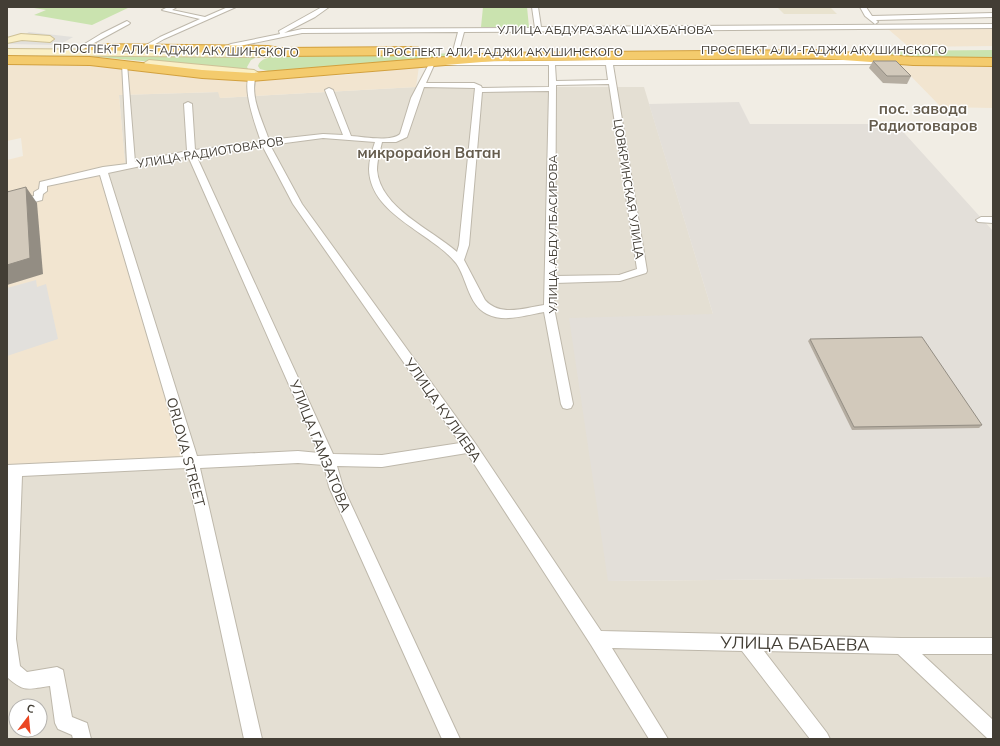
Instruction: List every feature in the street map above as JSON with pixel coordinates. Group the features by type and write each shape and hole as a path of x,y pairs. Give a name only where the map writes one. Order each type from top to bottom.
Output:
{"highway":[{"name":"ПРОСПЕКТ АЛИ-ГАДЖИ АКУШИНСКОГО","path":"7,42 81,48 272,52 456,51 630,59 707,59 848,52"},
{"name":"ПРОСПЕКТ АЛИ-ГАДЖИ АКУШИНСКОГО","path":"885,54 897,48"},
{"path":"253,75 251,65 256,60 272,52"},
{"name":"ПРОСПЕКТ АЛИ-ГАДЖИ АКУШИНСКОГО","path":"7,60 70,60 124,64 202,74 253,75 271,75 432,63 494,56 848,52 885,54 915,61 993,62"}],"main road":[{"path":"7,42 21,38 50,40"},
{"path":"7,52 272,52"},
{"path":"7,56 82,56 253,75"}],"street":[{"path":"174,7 165,10 207,19"},
{"path":"143,49 162,38 233,7"},
{"path":"272,52 275,36 283,30 313,16 326,7"},
{"path":"535,7 538,29"},
{"path":"863,7 870,18 883,27"},
{"path":"910,10 918,17"},
{"path":"870,18 993,15"},
{"path":"81,48 128,23"},
{"name":"УЛИЦА АБДУРАЗАКА ШАХБАНОВА","path":"220,50 232,44 302,32 993,26"},
{"path":"456,51 461,30"},
{"path":"707,59 890,62 885,54"},
{"path":"548,56 608,62 630,59"},
{"name":"УЛИЦА АБДУЛБАСИРОВА","path":"548,56 553,86 549,308 567,404"},
{"name":"ЦОВКРИНСКАЯ УЛИЦА","path":"550,280 620,278 642,271 613,82 608,62"},
{"path":"432,63 421,85 477,87 553,86 613,82"},
{"path":"124,64 131,165"},
{"name":"УЛИЦА КУЛИЕВА","path":"253,75 250,82 251,95 266,144 298,204 470,447 597,639 660,739"},
{"name":"УЛИЦА РАДИОТОВАРОВ","path":"7,206 39,198 38,192 43,190 43,184 103,170 191,153 266,144 270,142 306,137 348,137 380,140 402,139 414,98 421,85"},
{"path":"459,260 464,245 477,87"},
{"path":"328,90 348,137"},
{"name":"УЛИЦА ГАМЗАТОВА","path":"188,104 191,153 329,460 336,487 451,739"},
{"path":"380,140 373,170 375,183 390,206 459,260 483,306 492,312 504,314 549,308"},
{"name":"ORLOVA STREET","path":"103,170 192,463 253,739"},
{"path":"981,220 993,220"},
{"path":"82,739 81,729 64,724 57,676 24,682 12,670 8,639 11,471 298,457 329,460 382,461 470,447"},
{"name":"УЛИЦА БАБАЕВА","path":"597,639 901,646 993,646"},
{"path":"746,642 821,739"},
{"path":"901,646 993,732"}],"shaded area":[{"path":"777,7 830,7 837,14 784,14"},
{"path":"993,28 993,46 909,47 888,29"},
{"path":"29,32 73,37 59,45 9,44"},
{"path":"7,62 79,62 240,78 242,81 346,75 419,66 416,87 220,98 218,92 119,95 125,163 105,168 183,458 7,465 7,160 23,156 21,138 7,141"},
{"path":"900,65 993,67 993,108 941,107"},
{"path":"416,87 644,87 713,314 608,581 993,577 993,739 7,739 7,465 105,167 125,163 119,95 219,92 220,98"},
{"path":"739,102 750,124 896,124 993,231 993,577 608,581 569,318 713,314 649,104"},
{"path":"36,280 37,287 46,284 58,339 7,356 7,288"}],"green space":[{"path":"28,7 130,7 92,25 34,15 46,10"},
{"path":"483,7 527,7 529,27 481,27"},
{"path":"993,50 993,59 893,58 885,56 882,53 885,51"},
{"path":"547,52 547,54 272,72 260,69 258,66 261,61 269,57 278,56"},
{"path":"78,55 259,56 251,60 247,67 249,71"}],"building":[{"path":"873,61 896,61 911,76 887,76"},
{"path":"26,187 30,258 7,265 7,192"},
{"path":"922,337 982,425 854,427 810,339"}],"district":[{"name":"пос. завода Радиотоваров","path":"923,116"},
{"name":"микрорайон Ватан","path":"429,152"}]}
